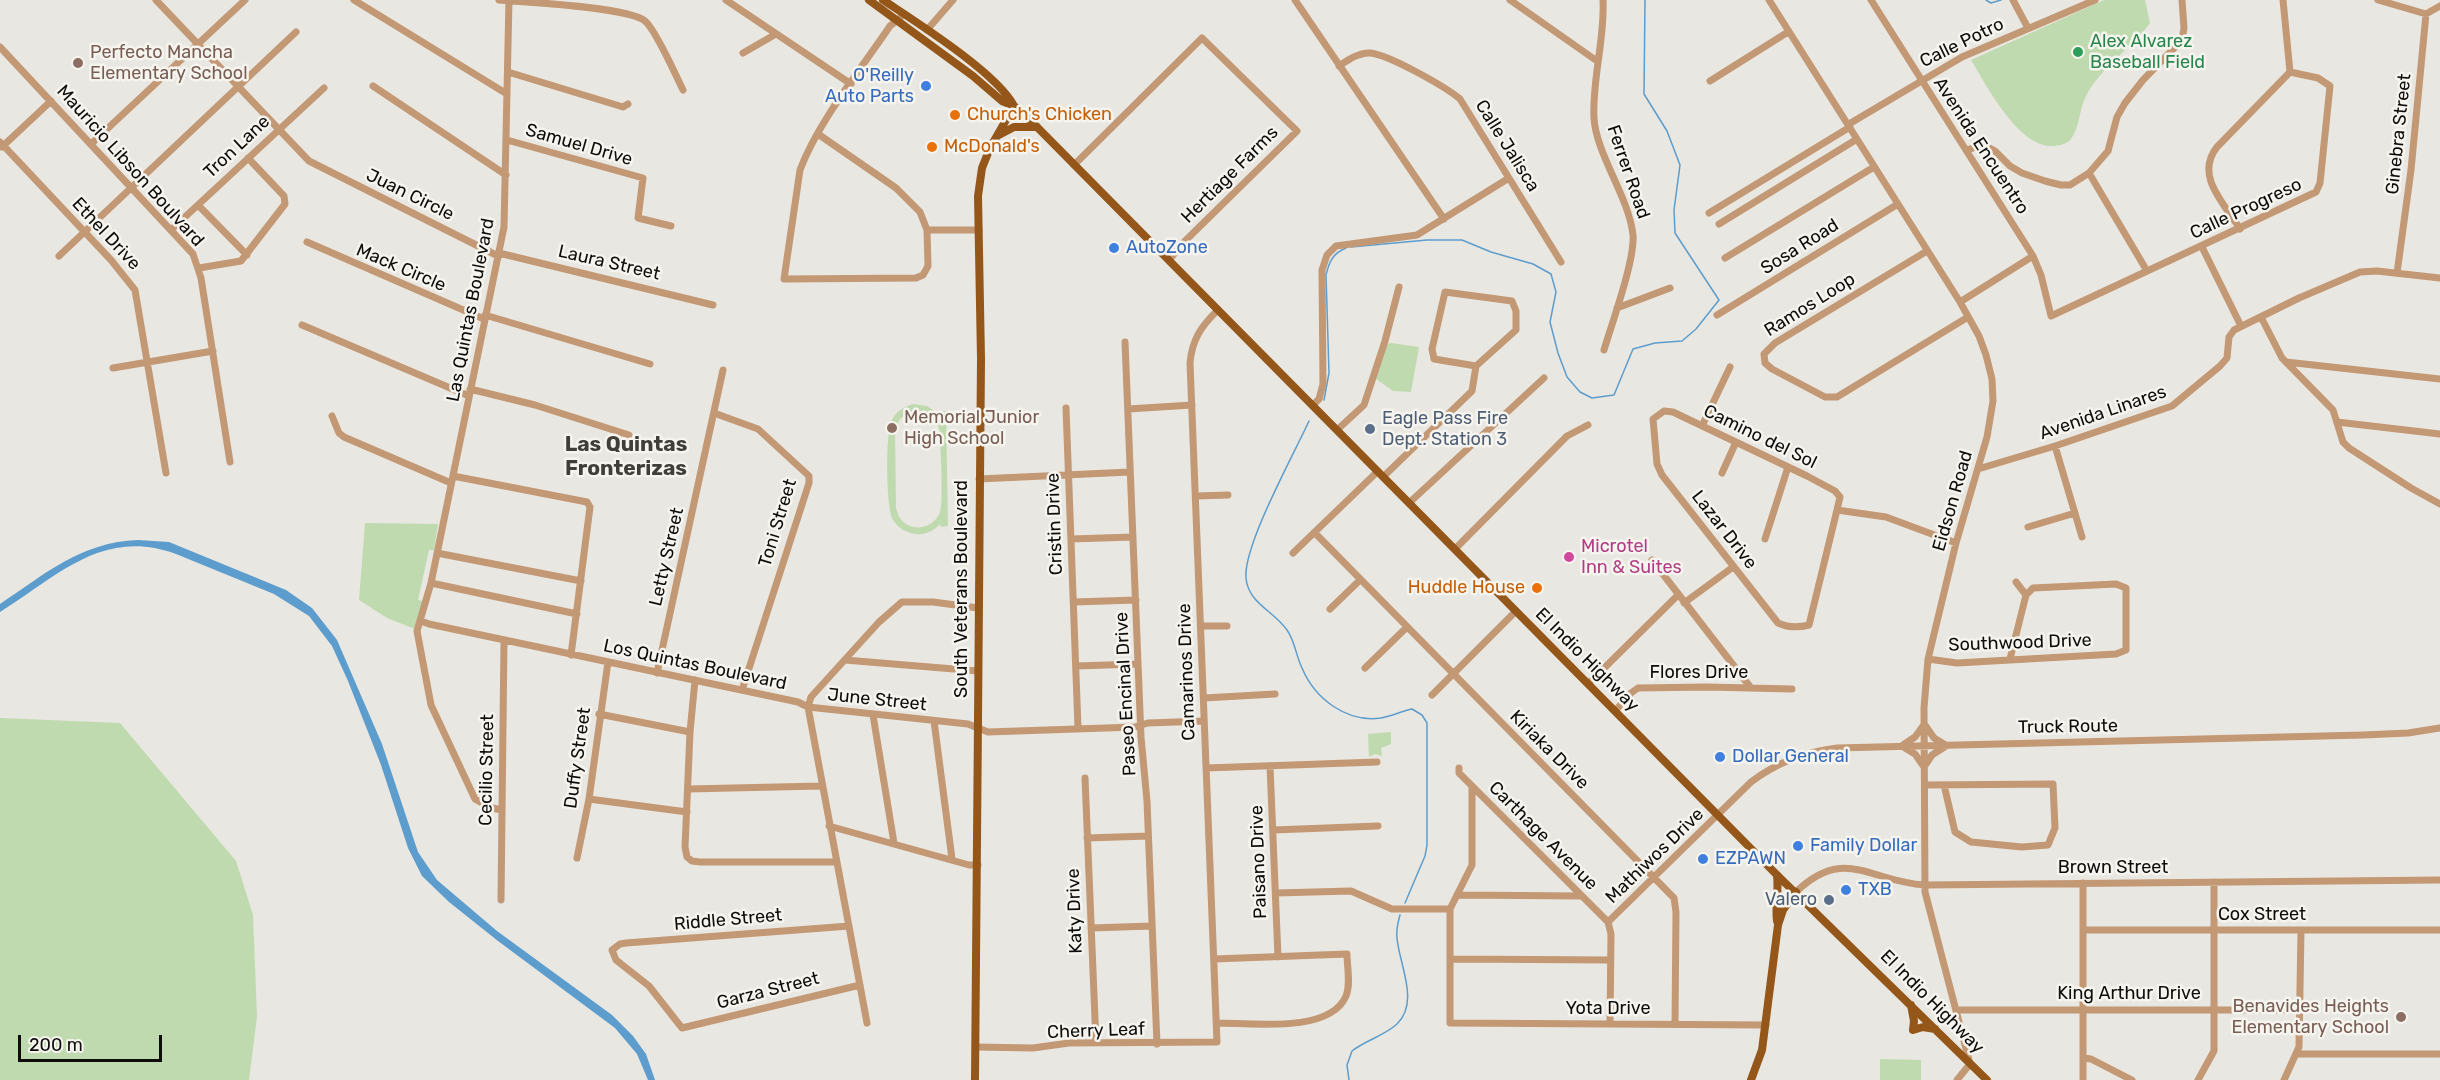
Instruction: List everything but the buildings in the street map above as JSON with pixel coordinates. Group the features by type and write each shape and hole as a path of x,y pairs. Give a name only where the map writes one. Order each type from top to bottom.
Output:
{"main road":[{"name":"El Indio Highway","path":"869,0 927,30 1008,95 1014,106 1718,815 1987,1080"},
{"name":"El Indio Highway","path":"883,0 900,17 1002,101 1014,106"},
{"name":"South Veterans Boulevard","path":"975,1080 981,359 979,181 994,138 1014,106"},
{"path":"994,138 1014,127 1037,127"},
{"path":"1777,874 1778,925"},
{"path":"1751,1080 1762,1050 1778,925 1783,910 1796,892"},
{"path":"1911,1005 1913,1030 1923,1027 1935,1029"}],"street":[{"path":"157,0 279,129"},
{"path":"91,144 245,0"},
{"path":"354,0 507,94"},
{"path":"499,0 581,7 639,17 651,28 683,90"},
{"name":"Las Quintas Boulevard","path":"501,810 489,807 475,799 434,713 417,638 431,584 505,219 509,0"},
{"path":"726,0 851,84"},
{"path":"927,30 953,0"},
{"path":"1295,0 1444,219"},
{"path":"1510,0 1597,61"},
{"name":"Ferrer Road","path":"1603,0 1597,61 1595,123 1629,218 1633,236 1631,255 1604,350"},
{"name":"Eidson Road","path":"1769,0 1960,302 1986,355 1993,387 1990,424 1956,543 1928,659 1924,724 1925,892 1970,1064"},
{"name":"Avenida Encuentro","path":"1871,0 2033,256 2041,275 2051,316"},
{"path":"2013,0 2028,28"},
{"name":"Calle Potro","path":"1709,213 1921,80 1962,57 2095,0"},
{"path":"1968,150 1982,144 1989,146 2010,166 2022,173 2061,185 2070,185 2089,173 2109,152 2117,117 2125,103 2143,80 2181,40 2184,28 2182,0"},
{"path":"2240,229 2212,184 2207,167 2217,147 2290,72 2283,0"},
{"path":"2378,0 2427,14 2440,6"},
{"name":"Ginebra Street","path":"2397,273 2411,170 2427,14"},
{"path":"818,134 910,201 920,212 927,230 928,263 924,275 916,278 784,279 800,170 818,134 890,26 900,17"},
{"path":"59,256 296,32"},
{"path":"1710,81 1788,32"},
{"path":"743,54 776,34"},
{"name":"Hertiage Farms","path":"1074,165 1202,38 1297,131 1185,241 1169,260"},
{"name":"Mauricio Libson Boulvard","path":"0,47 193,254 199,268 230,462"},
{"name":"Calle Jalisca","path":"1339,66 1360,54 1377,54 1453,93 1465,106 1561,262"},
{"path":"507,72 622,107 628,104"},
{"name":"Calle Progreso","path":"2051,316 2316,192 2320,183 2330,86 2318,78 2290,72"},
{"path":"373,86 506,175"},
{"name":"Tron Lane","path":"172,229 324,88"},
{"path":"1,145 51,101"},
{"name":"Juan Circle","path":"279,129 309,161 498,256"},
{"path":"1719,224 1857,139"},
{"name":"Samuel Drive","path":"507,140 643,178 638,218 671,226"},
{"name":"Ethel Drive","path":"1,145 128,279 135,290 165,473"},
{"path":"199,268 237,262 247,255 285,201 281,192 248,158"},
{"path":"1725,258 1874,167"},
{"path":"2089,173 2147,271"},
{"path":"1313,405 1319,399 1323,384 1322,270 1327,255 1336,246 1347,243 1417,235 1509,178"},
{"path":"198,204 247,255"},
{"name":"Sosa Road","path":"1717,315 1898,204"},
{"path":"927,230 979,230"},
{"name":"Mack Circle","path":"307,242 485,317 650,364"},
{"path":"2202,247 2241,326 2354,273 2369,271 2440,278"},
{"name":"Ramos Loop","path":"1927,250 1776,343 1764,354 1765,363 1825,397 1838,397 1968,316"},
{"name":"Laura Street","path":"498,256 503,254 713,304"},
{"path":"1960,302 2033,256"},
{"path":"1337,430 1364,405 1385,341 1399,287"},
{"path":"1617,308 1670,288"},
{"path":"1293,553 1472,391 1476,366 1516,330 1516,311 1512,301 1445,292 1432,349 1434,359 1476,366"},
{"name":"Camarinos Drive","path":"1217,1042 1191,346 1199,330 1218,310"},
{"path":"2261,317 2272,341 2286,362 2328,404 2343,442 2411,489 2440,504"},
{"path":"303,325 470,393 535,405 629,435"},
{"name":"Avenida Linares","path":"1978,469 2055,446 2178,403 2227,358 2229,338 2234,330 2241,326"},
{"name":"Paseo Encinal Drive","path":"1125,342 1157,1044"},
{"path":"113,368 213,351"},
{"path":"2286,362 2440,379"},
{"path":"1702,426 1730,367"},
{"name":"Letty Street","path":"657,673 723,370"},
{"path":"1409,503 1544,378"},
{"path":"1128,409 1192,405"},
{"name":"Cristin Drive","path":"1066,408 1078,728"},
{"name":"Camino del Sol","path":"1653,419 1664,411 1673,412 1788,467 1835,491 1839,497 1837,510"},
{"name":"Toni Street","path":"714,413 758,429 808,476 809,483 742,690"},
{"path":"333,416 339,433 344,437 452,480 587,502 590,507 571,655"},
{"name":"Lazar Drive","path":"1653,419 1657,464 1662,475 1778,623 1795,628 1809,625 1837,510"},
{"path":"2337,422 2440,434"},
{"path":"1455,549 1567,436 1588,425"},
{"path":"1722,473 1736,442"},
{"path":"2055,446 2082,537"},
{"path":"1765,539 1788,467"},
{"path":"979,479 1131,472"},
{"path":"1197,496 1228,495"},
{"path":"1837,510 1902,521 1956,543"},
{"path":"2028,527 2075,513"},
{"name":"Kiriaka Drive","path":"1315,533 1670,893 1676,903 1675,1024"},
{"path":"1071,539 1133,537"},
{"path":"437,553 581,581"},
{"path":"1652,560 1751,688"},
{"path":"1684,603 1733,567"},
{"path":"1330,609 1360,580"},
{"path":"2010,659 2026,595 2016,582"},
{"path":"431,584 577,614"},
{"name":"Southwood Drive","path":"1928,659 1958,663 2114,654 2126,650 2126,588 2119,585 2033,588 2026,595"},
{"path":"1588,684 1678,595"},
{"path":"1074,602 1136,600"},
{"path":"808,707 811,697 879,622 902,602 922,601 978,608"},
{"path":"1431,694 1516,611"},
{"name":"Los Quintas Boulevard","path":"421,621 657,673 695,684 742,690 798,702 808,707 836,862"},
{"path":"1201,626 1227,626"},
{"path":"1365,668 1407,627"},
{"name":"Cecilio Street","path":"501,900 504,640"},
{"path":"845,660 978,671"},
{"name":"Duffy Street","path":"577,858 608,662"},
{"path":"1076,666 1138,664"},
{"path":"695,684 688,775 685,847 687,857 692,861 700,862 836,862 867,1023"},
{"name":"Flores Drive","path":"1615,711 1638,688 1792,689"},
{"path":"1204,698 1275,694"},
{"name":"June Street","path":"808,707 968,724 988,732 1135,727 1204,722"},
{"path":"599,714 690,732"},
{"path":"873,715 894,843"},
{"path":"934,721 952,859"},
{"path":"1924,724 1934,738 1947,745 1932,755 1924,770 1915,754 1901,746 1915,737 1924,724"},
{"name":"Truck Route","path":"1718,815 1751,782 1775,765 1793,758 1837,748 2362,735 2408,733 2440,728"},
{"path":"1206,768 1377,762"},
{"name":"Paisano Drive","path":"1270,766 1278,957"},
{"name":"Carthage Avenue","path":"1459,768 1460,773 1472,786 1608,922"},
{"name":"Katy Drive","path":"1085,778 1096,1043"},
{"path":"1924,785 2053,784 2055,828 2048,845 2022,847 1971,842 1955,832 1944,785"},
{"path":"688,789 821,786"},
{"path":"1472,786 1472,865 1450,909 1450,959 1610,960"},
{"path":"588,799 653,810 687,812"},
{"name":"Mathiwos Drive","path":"1610,1024 1611,934 1608,922 1718,815"},
{"path":"829,826 969,865 978,865"},
{"path":"1273,830 1378,826"},
{"path":"1087,838 1148,836"},
{"name":"Brown Street","path":"1796,892 1817,874 1848,867 1901,883 1925,885 2440,880"},
{"path":"2198,1080 2214,1051 2214,882"},
{"path":"2083,883 2083,1080"},
{"path":"1276,893 1351,891 1392,909 1450,909"},
{"path":"1457,895 1581,896"},
{"name":"Riddle Street","path":"682,1028 649,986 616,960 612,950 626,943 849,926"},
{"path":"1091,928 1152,926"},
{"name":"Cox Street","path":"2084,930 2440,930"},
{"path":"2284,1080 2298,1054 2301,1010 2301,930"},
{"path":"1214,959 1347,954 1346,998 1332,1012 1323,1017 1293,1023 1217,1023"},
{"name":"Yota Drive","path":"1450,959 1450,1023 1766,1025"},
{"name":"Garza Street","path":"682,1028 860,985"},
{"name":"King Arthur Drive","path":"1957,1010 2301,1010"},
{"name":"Cherry Leaf","path":"976,1047 1033,1048 1060,1044 1217,1042"},
{"path":"2298,1054 2440,1054"},
{"path":"2083,1058 2091,1059 2132,1080"},
{"path":"1957,1080 1970,1064"}],"green space":[{"path":"2104,0 2145,0 2150,23 2092,86 2084,101 2071,139 2054,146 2041,144 2017,127 2005,114 1971,60"},
{"path":"1387,344 1419,347 1411,392 1393,391 1376,379"},
{"path":"913,404 927,406 939,414 940,411 946,411 948,526 941,527 940,524 929,532 919,534 903,530 893,520 888,486 887,454 892,420 901,410","holes":["914,411 924,412 931,416 940,432 942,496 940,512 936,519 922,527 910,526 904,522 896,508 895,427 901,418"]},
{"path":"365,523 438,524 434,550 429,550 418,600 423,601 415,629 387,618 359,600"},
{"path":"0,718 120,723 236,861 253,915 257,1017 249,1080 0,1080"},
{"path":"1391,732 1391,744 1381,748 1382,756 1375,754 1369,757 1368,734"},
{"path":"1880,1059 1921,1060 1921,1080 1880,1080"}],"water":[{"path":"138,540 169,542 286,590 312,608 337,640 382,744 418,852 437,880 497,931 612,1015 633,1036 646,1054 655,1080 648,1080 637,1054 615,1028 498,941 449,902 422,876 408,848 381,765 348,681 332,646 309,616 274,594 176,554 150,547 125,547 103,551 82,560 61,571 0,612 0,604 48,571 81,553 118,542"}],"waterway":[{"path":"1351,247 1427,240 1462,240 1491,252 1533,264 1551,274 1556,292 1550,322 1558,353 1567,377 1580,392 1592,398 1614,395 1633,349 1655,343 1682,341 1696,329 1719,300 1675,233 1674,210 1680,165 1667,131 1644,94 1645,0"},
{"path":"1986,0 1991,3 2001,0"},
{"path":"1324,400 1329,373 1326,275 1332,258 1346,248"},
{"path":"1309,421 1252,545 1246,578 1251,594 1287,630 1308,679 1324,699 1344,713 1356,717 1381,718 1412,709 1422,715 1427,723 1427,845 1425,856 1405,903"},
{"path":"1349,1080 1347,1065 1352,1051 1386,1032 1404,1015 1408,994 1397,935 1400,915"}],"place":[{"name":"Alex Alvarez Baseball Field","path":"2078,52"},
{"name":"Perfecto Mancha Elementary School","path":"78,63"},
{"name":"O'Reilly Auto Parts","path":"926,86"},
{"name":"Church's Chicken","path":"955,115"},
{"name":"McDonald's","path":"932,147"},
{"name":"AutoZone","path":"1114,248"},
{"name":"Memorial Junior High School","path":"892,428"},
{"name":"Eagle Pass Fire Dept. Station 3","path":"1370,429"},
{"name":"Microtel Inn & Suites","path":"1569,557"},
{"name":"Huddle House","path":"1537,588"},
{"name":"Dollar General","path":"1720,757"},
{"name":"Family Dollar","path":"1798,846"},
{"name":"EZPAWN","path":"1703,859"},
{"name":"TXB","path":"1846,890"},
{"name":"Valero","path":"1829,900"},
{"name":"Benavides Heights Elementary School","path":"2401,1017"}],"district":[{"name":"Las Quintas Fronterizas","path":"626,457"}]}
